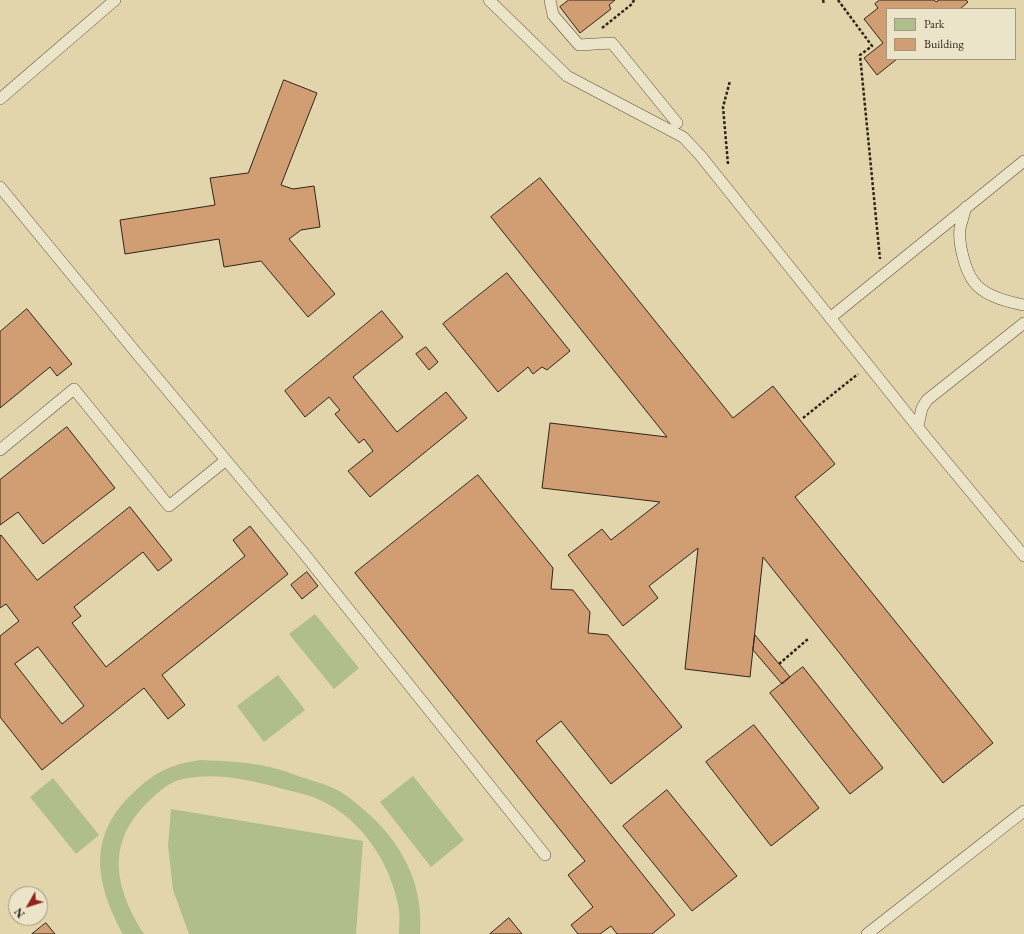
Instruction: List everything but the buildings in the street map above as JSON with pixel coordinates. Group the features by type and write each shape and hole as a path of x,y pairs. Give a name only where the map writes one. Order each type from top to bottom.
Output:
{"lane":[{"path":"0,99 115,0"},
{"path":"489,0 567,76 683,137 700,155 868,366 1024,556"},
{"path":"550,0 553,15 579,45 612,43 677,123"},
{"path":"830,318 1024,161"},
{"path":"0,186 319,573 545,855"},
{"path":"966,207 960,229 961,245 967,268 974,282 984,291 998,298 1024,306"},
{"path":"918,426 922,408 926,400 1024,323"},
{"path":"0,450 74,389 169,506 226,460"},
{"path":"867,934 1024,811"}],"path":[{"path":"579,45 632,4 634,0"},
{"path":"823,0 824,4"},
{"path":"838,0 872,46 860,55 881,276"},
{"path":"730,81 723,107 730,192"},
{"path":"803,418 868,366"},
{"path":"779,664 808,639"}],"green space":[{"path":"315,614 359,668 334,689 289,634"},
{"path":"278,675 305,710 264,742 237,706"},
{"path":"200,760 249,763 278,769 329,786 352,800 377,821 399,849 407,864 414,880 418,897 420,934 399,934 399,910 389,874 370,842 345,815 330,805 308,795 237,778 202,776 179,780 169,784 145,805 132,821 124,836 120,852 119,868 121,885 134,918 144,934 123,934 106,896 102,878 100,860 102,843 108,826 118,809 148,780 163,770 180,764"},
{"path":"413,776 464,840 431,867 380,802"},
{"path":"53,778 99,835 76,854 30,797"},
{"path":"171,809 363,841 356,934 189,934 173,890 168,846"}]}
